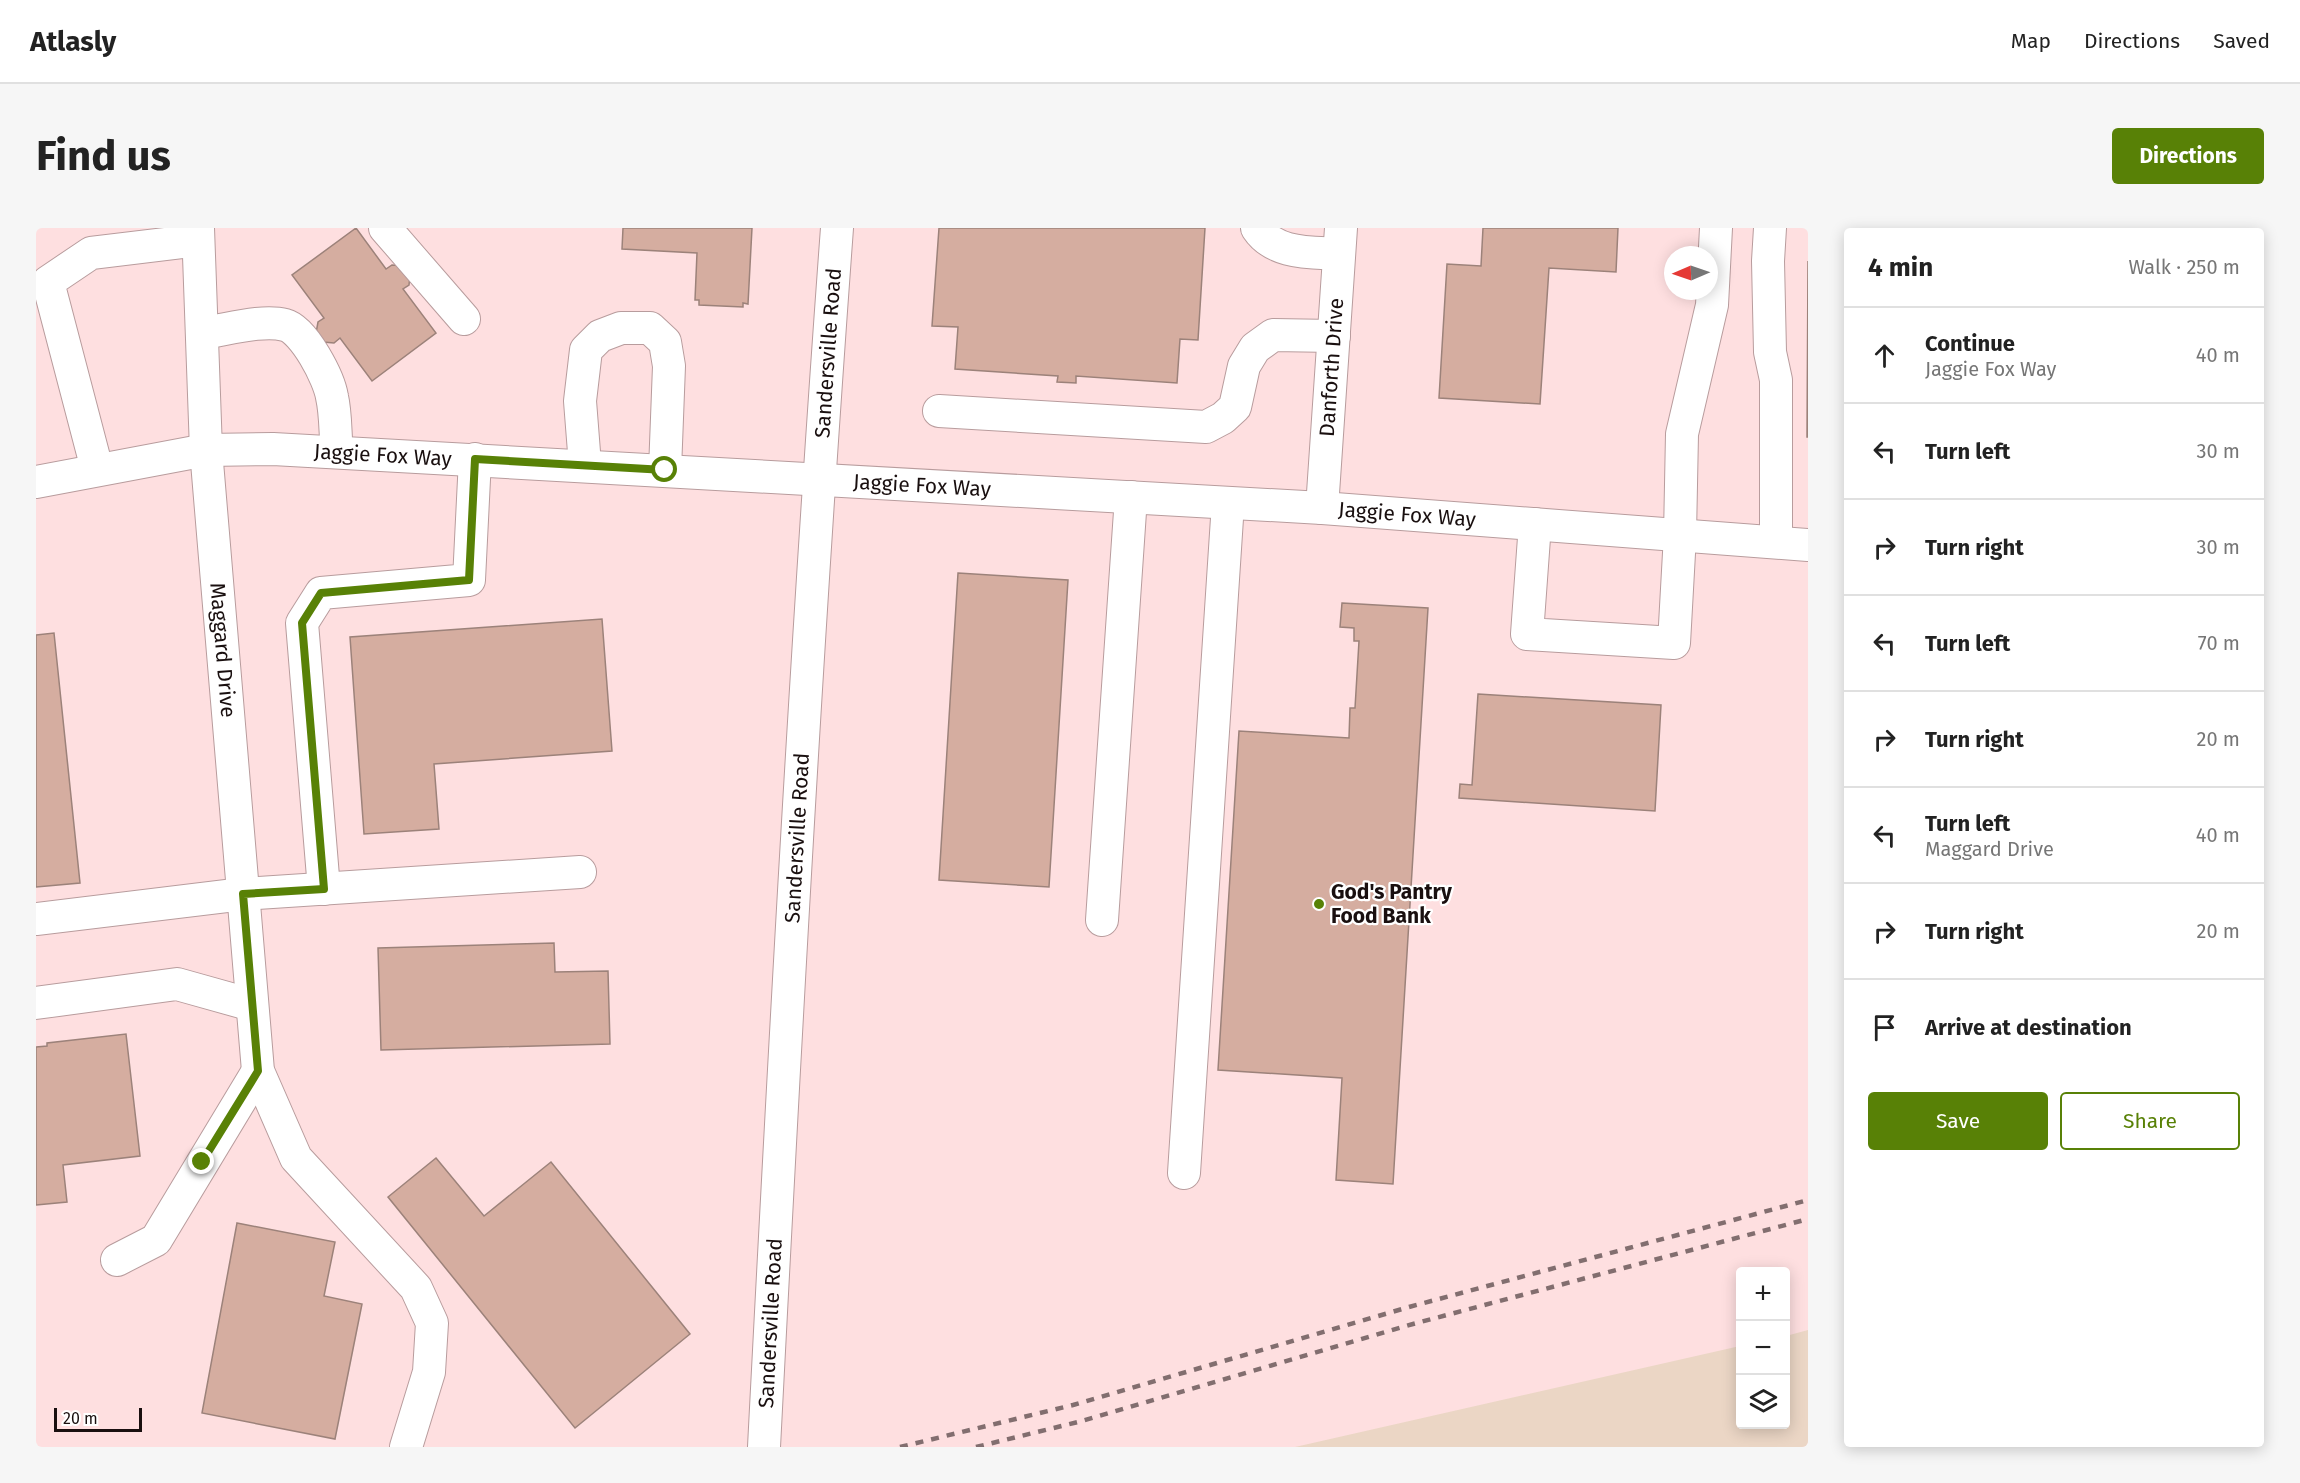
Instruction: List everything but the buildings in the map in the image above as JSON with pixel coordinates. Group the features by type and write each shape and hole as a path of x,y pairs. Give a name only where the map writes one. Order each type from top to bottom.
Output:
{"street":[{"path":"385,228 464,319"},
{"name":"Sandersville Road","path":"764,1447 818,479 837,228"},
{"path":"1257,228 1261,234 1285,249 1340,241"},
{"path":"1535,524 1527,634 1674,643 1680,535 1682,434 1712,305 1716,228"},
{"path":"1770,228 1768,273 1770,352 1776,380 1776,542"},
{"path":"98,469 48,282 91,253 198,234"},
{"name":"Maggard Drive","path":"198,234 206,450 258,1071 296,1158 416,1288 432,1323 429,1372 406,1447"},
{"name":"Danforth Drive","path":"1322,508 1340,241"},
{"path":"202,333 264,324 286,326 302,338 322,369 332,395 337,452"},
{"path":"585,465 580,401 586,351 600,336 621,328 650,328 665,342 669,366 665,470"},
{"path":"939,411 1206,428 1223,418 1235,407 1244,366 1255,348 1273,335 1334,336"},
{"name":"Jaggie Fox Way","path":"36,482 206,450 273,449 1322,508 1808,545"},
{"path":"324,889 302,623 321,593 469,580 475,459"},
{"path":"1102,920 1131,497"},
{"path":"1184,1173 1228,503"},
{"path":"36,919 243,894 580,872"},
{"path":"36,1003 177,984 252,1005"},
{"path":"117,1260 156,1240 258,1071"}],"shaded area":[{"path":"1808,1330 1808,1447 1295,1447 1736,1347 1736,1429 1790,1429 1790,1335"}],"railway":[{"path":"900,1447 1073,1405 1409,1307 1808,1200"},
{"path":"976,1447 1078,1422 1413,1324 1808,1219"}],"place":[{"name":"God's Pantry Food Bank","path":"1319,904"}],"route":[{"path":"202,1162 258,1071 243,894 324,889 302,623 321,593 469,580 475,459 665,470"}]}
